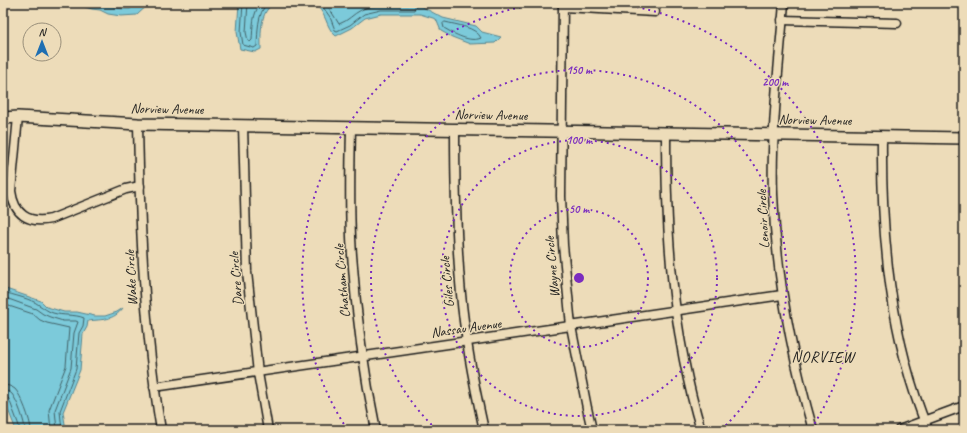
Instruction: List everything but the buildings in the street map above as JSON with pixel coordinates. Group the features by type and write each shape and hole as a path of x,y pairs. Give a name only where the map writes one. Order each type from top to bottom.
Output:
{"street":[{"name":"Lenoir Circle","path":"784,3 774,134 774,207 782,295 796,368 814,430"},
{"path":"563,5 655,12"},
{"name":"Wayne Circle","path":"563,5 561,196 563,245 571,326 592,430"},
{"path":"782,20 897,23"},
{"name":"Norview Avenue","path":"3,113 18,117"},
{"path":"18,117 10,191 15,208 27,218 43,221 51,219 126,189 140,186"},
{"name":"Norview Avenue","path":"3,118 18,117 138,124 964,138"},
{"name":"Wake Circle","path":"138,124 146,308 154,387 161,430"},
{"name":"Dare Circle","path":"243,126 248,272 258,373 268,430"},
{"name":"Chatham Circle","path":"350,128 349,185 352,256 359,329 376,430"},
{"name":"Giles Circle","path":"456,129 457,248 461,295 467,341 484,430"},
{"path":"666,133 666,186 669,247 676,311 681,345 701,430"},
{"path":"882,136 882,215 892,297 900,341 910,379 928,430"},
{"name":"Nassau Avenue","path":"154,387 258,373 782,295"},
{"path":"899,430 964,406"}],"water":[{"path":"82,3 107,3 116,8 130,9 139,3 150,3 137,15 121,16 108,14 100,10 85,7"},
{"path":"239,3 275,3 266,11 261,30 261,49 255,52 240,49 237,32"},
{"path":"312,3 415,3 443,18 476,26 482,32 501,37 495,43 470,44 441,31 436,19 420,14 381,14 365,18 352,28 336,36 332,33 321,10"},
{"path":"3,288 41,301 47,307 64,312 77,312 95,316 105,316 117,312 123,308 111,317 88,321 87,327 83,334 80,370 63,412 66,430 16,430 3,397"}],"district":[{"name":"NORVIEW","path":"823,357"}]}
